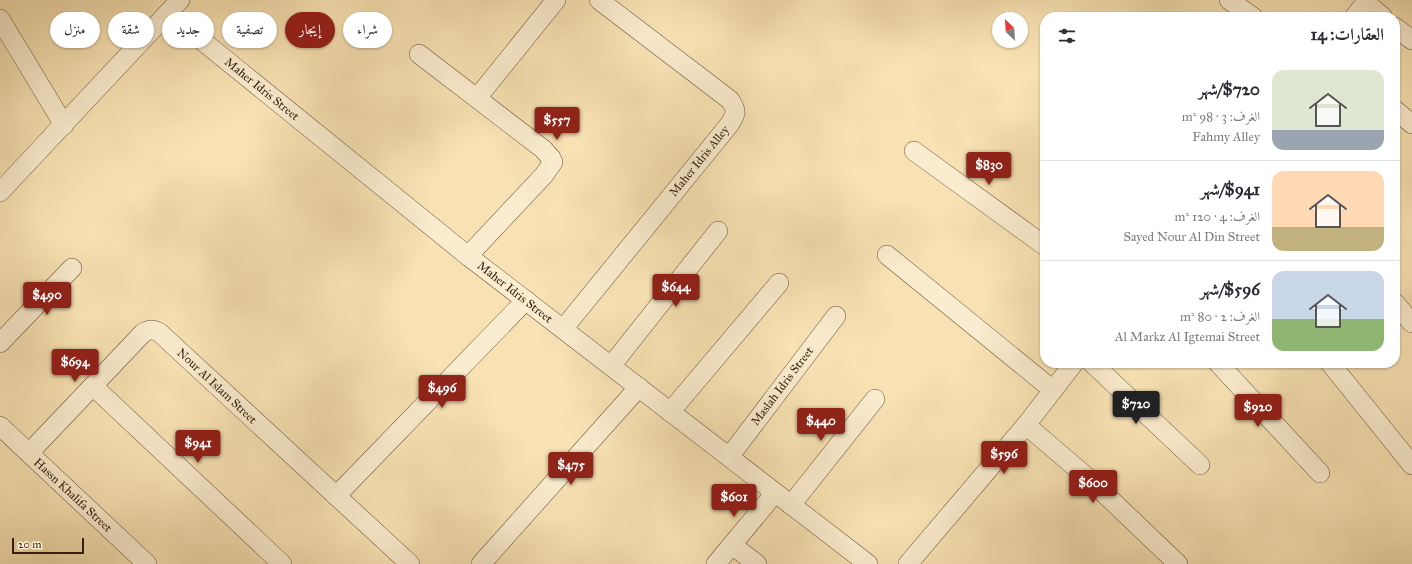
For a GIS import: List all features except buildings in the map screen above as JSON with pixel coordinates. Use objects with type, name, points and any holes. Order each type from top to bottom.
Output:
[{"type":"street","points":[[477,98],[556,0]]},
{"type":"street","name":"Maher Idris Alley","points":[[563,329],[729,125],[736,114],[735,107],[730,100],[599,0]]},
{"type":"street","points":[[1228,0],[1246,12]]},
{"type":"street","points":[[0,192],[174,6]]},
{"type":"street","name":"Maher Idris Street","points":[[174,6],[468,256],[868,564]]},
{"type":"street","points":[[1363,7],[1373,12]]},
{"type":"street","points":[[0,18],[64,125]]},
{"type":"street","points":[[1400,30],[1412,40]]},
{"type":"street","points":[[420,54],[544,149],[553,162],[544,175],[468,256]]},
{"type":"street","points":[[1400,114],[1412,124]]},
{"type":"street","points":[[914,151],[1040,242]]},
{"type":"street","points":[[611,366],[718,230]]},
{"type":"street","points":[[887,255],[1052,390]]},
{"type":"street","points":[[0,343],[72,268]]},
{"type":"street","points":[[670,412],[779,283]]},
{"type":"street","points":[[336,496],[526,300]]},
{"type":"street","points":[[1400,309],[1412,323]]},
{"type":"street","name":"Maslah Idris Street","points":[[729,457],[836,316]]},
{"type":"street","name":"Nour Al Islam Street","points":[[29,454],[143,333],[150,330],[157,331],[410,564]]},
{"type":"street","points":[[908,564],[1026,425],[1070,368]]},
{"type":"street","points":[[1097,368],[1200,465]]},
{"type":"street","points":[[1223,368],[1320,473]]},
{"type":"street","points":[[1334,368],[1412,465]]},
{"type":"street","points":[[93,386],[282,564]]},
{"type":"street","points":[[481,564],[639,387]]},
{"type":"street","points":[[791,505],[875,398]]},
{"type":"street","points":[[1026,425],[1089,479],[1178,564]]},
{"type":"street","name":"Hassn Khalifa Street","points":[[0,426],[147,564]]},
{"type":"street","points":[[716,564],[775,493]]},
{"type":"street","points":[[732,545],[756,564]]}]
